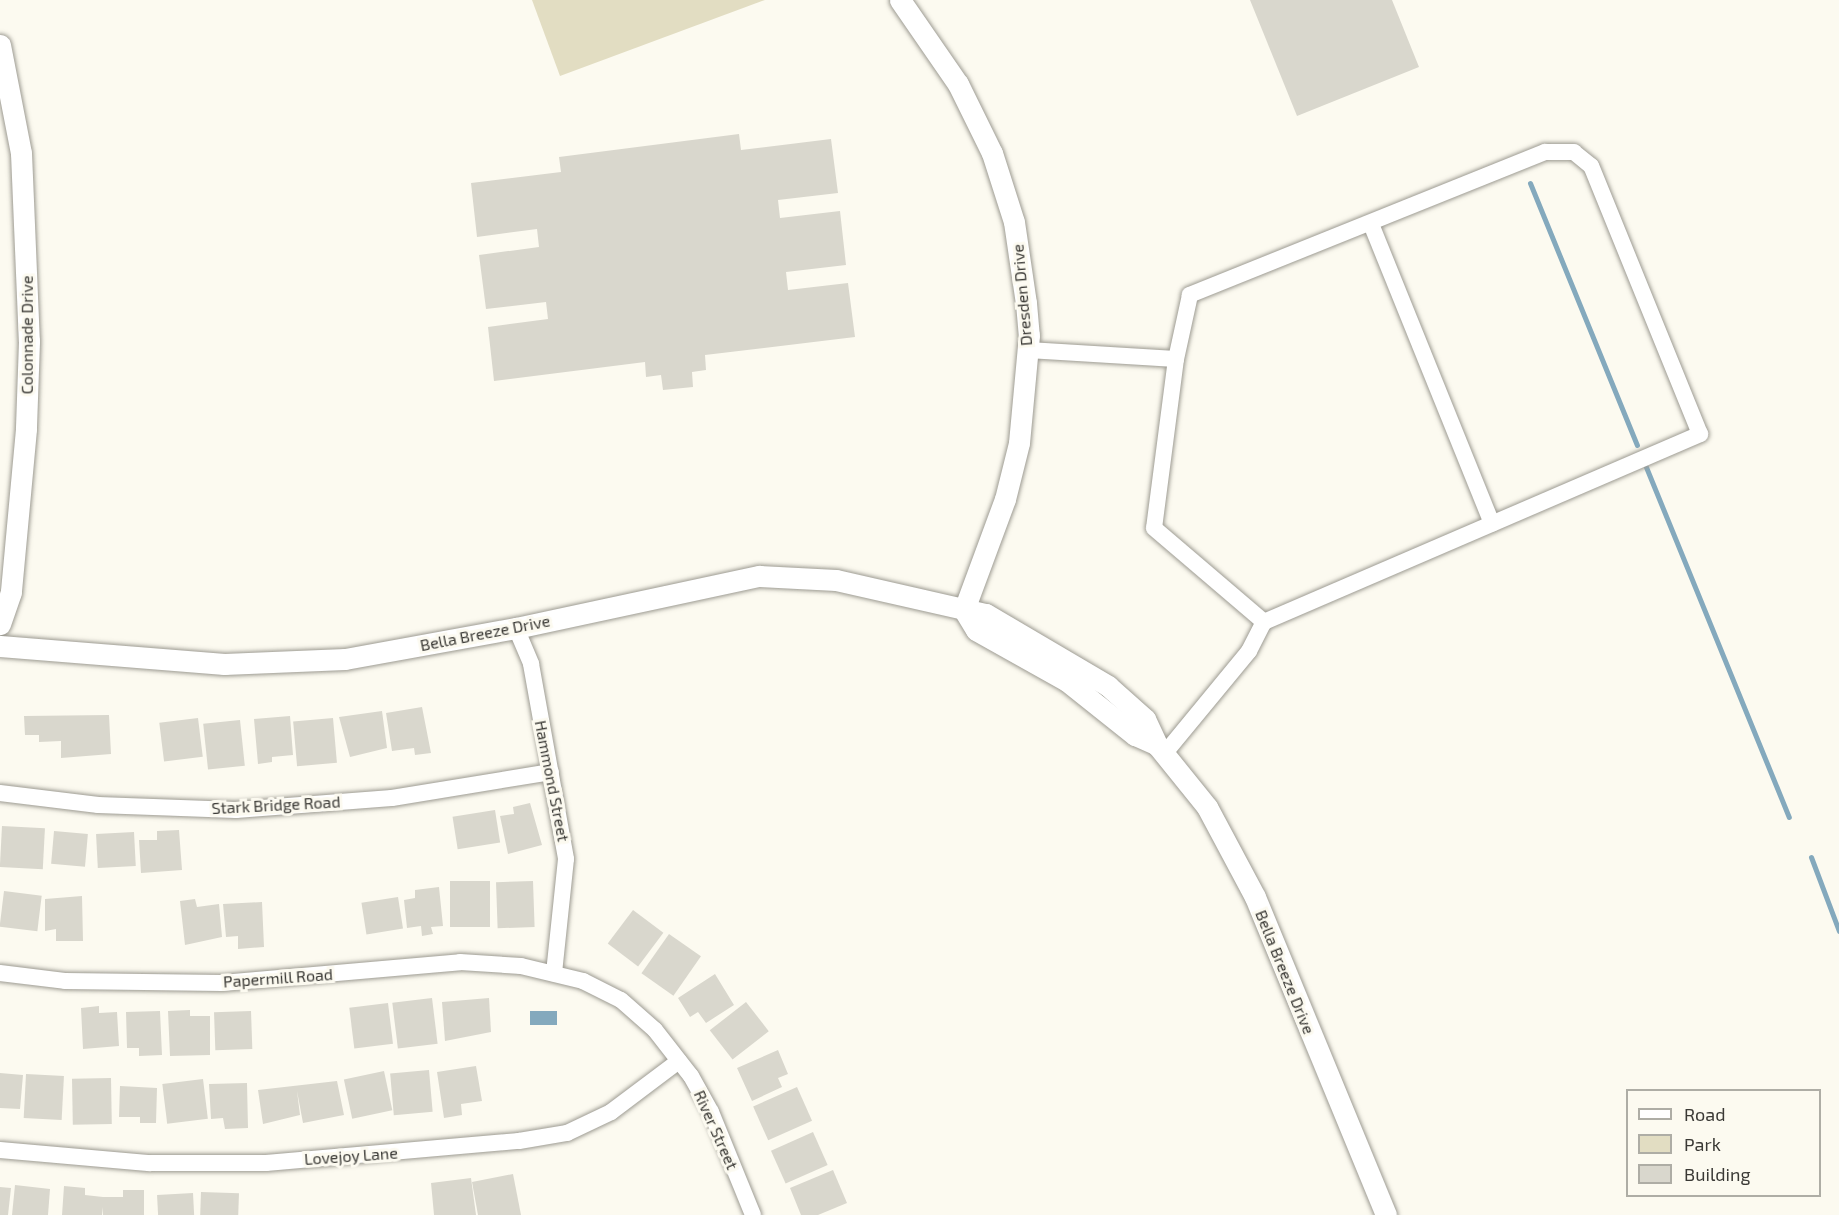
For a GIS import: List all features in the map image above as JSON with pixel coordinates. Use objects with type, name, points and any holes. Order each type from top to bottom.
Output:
[{"type":"street","name":"Dresden Drive","points":[[900,0],[958,84],[992,153],[1018,243],[1028,350],[1019,443],[1005,499],[964,610]]},
{"type":"street","name":"Colonnade Drive","points":[[0,45],[21,153],[29,341],[26,429],[11,592],[0,624]]},
{"type":"street","points":[[1161,749],[1249,651],[1263,622],[1700,434],[1591,166],[1574,152],[1545,153],[1190,295],[1176,359],[1154,528],[1263,622]]},
{"type":"street","points":[[1371,224],[1492,524]]},
{"type":"street","points":[[1028,350],[1176,359]]},
{"type":"street","name":"Bella Breeze Drive","points":[[0,646],[224,664],[345,659],[516,628],[759,576],[836,580],[964,610],[976,630],[1067,681],[1135,735],[1161,749],[1207,807],[1239,862],[1386,1215]]},
{"type":"street","name":"Hammond Street","points":[[516,628],[531,664],[566,859],[554,974]]},
{"type":"street","name":"Stark Bridge Road","points":[[0,793],[98,805],[236,810],[392,798],[551,772]]},
{"type":"street","name":"Papermill Road","points":[[0,973],[65,981],[222,982],[460,962],[521,966],[554,974]]},
{"type":"street","name":"River Street","points":[[554,974],[583,981],[621,1000],[655,1030],[679,1061],[711,1112],[753,1215]]},
{"type":"street","name":"Lovejoy Lane","points":[[0,1150],[150,1163],[267,1163],[519,1141],[567,1133],[611,1112],[679,1061]]},
{"type":"green space","points":[[532,0],[765,0],[560,76]]},
{"type":"water","points":[[530,1011],[557,1011],[557,1025],[530,1025]]},
{"type":"building","points":[[1250,0],[1392,0],[1419,67],[1297,116]]},
{"type":"building","points":[[739,134],[741,150],[831,139],[838,193],[778,200],[780,218],[840,211],[846,265],[786,272],[788,290],[848,283],[855,337],[705,355],[706,370],[692,372],[693,387],[663,390],[661,375],[646,377],[645,362],[494,381],[488,327],[548,319],[546,302],[486,309],[479,255],[539,247],[537,229],[477,237],[471,183],[561,172],[559,157]]},
{"type":"building","points":[[422,707],[431,753],[415,755],[414,748],[392,751],[386,713]]},
{"type":"building","points":[[382,711],[387,748],[350,757],[339,717]]},
{"type":"building","points":[[109,715],[111,754],[61,758],[61,741],[39,742],[39,735],[25,735],[24,716]]},
{"type":"building","points":[[290,716],[293,755],[272,757],[272,762],[258,764],[254,719]]},
{"type":"building","points":[[198,718],[203,757],[164,761],[159,723]]},
{"type":"building","points":[[333,718],[337,763],[297,766],[293,721]]},
{"type":"building","points":[[240,720],[245,766],[208,770],[203,724]]},
{"type":"building","points":[[530,803],[542,845],[508,854],[500,816],[514,814],[513,807]]},
{"type":"building","points":[[495,810],[500,843],[458,849],[453,817]]},
{"type":"building","points":[[2,826],[45,828],[43,869],[0,867]]},
{"type":"building","points":[[179,830],[182,870],[141,873],[139,840],[157,840],[157,831]]},
{"type":"building","points":[[54,831],[88,834],[85,867],[51,864]]},
{"type":"building","points":[[134,832],[136,866],[98,868],[96,834]]},
{"type":"building","points":[[450,881],[490,881],[490,927],[450,927]]},
{"type":"building","points":[[533,881],[535,927],[498,928],[496,882]]},
{"type":"building","points":[[439,887],[443,926],[431,927],[433,934],[422,936],[421,926],[407,928],[404,900],[415,898],[415,890]]},
{"type":"building","points":[[4,891],[42,896],[37,931],[0,927]]},
{"type":"building","points":[[82,896],[83,941],[56,941],[56,929],[45,931],[45,899]]},
{"type":"building","points":[[398,897],[403,929],[366,934],[361,903]]},
{"type":"building","points":[[195,899],[197,907],[219,904],[222,937],[185,945],[180,901]]},
{"type":"building","points":[[262,902],[264,947],[238,949],[238,936],[226,937],[223,904]]},
{"type":"building","points":[[633,910],[663,933],[638,966],[608,944]]},
{"type":"building","points":[[669,934],[701,956],[673,996],[641,973]]},
{"type":"building","points":[[715,974],[734,1005],[706,1023],[698,1012],[690,1017],[678,998]]},
{"type":"building","points":[[432,998],[438,1044],[398,1049],[392,1003]]},
{"type":"building","points":[[489,998],[491,1032],[445,1041],[442,1002]]},
{"type":"building","points":[[746,1002],[769,1031],[733,1059],[710,1030]]},
{"type":"building","points":[[388,1003],[393,1044],[354,1048],[349,1008]]},
{"type":"building","points":[[99,1006],[99,1013],[117,1012],[119,1046],[83,1049],[81,1008]]},
{"type":"building","points":[[190,1010],[190,1016],[210,1016],[210,1055],[170,1056],[168,1011]]},
{"type":"building","points":[[160,1011],[162,1055],[139,1056],[139,1048],[127,1048],[126,1012]]},
{"type":"building","points":[[251,1011],[252,1049],[215,1050],[214,1012]]},
{"type":"building","points":[[778,1050],[788,1074],[778,1078],[782,1087],[752,1101],[737,1068]]},
{"type":"building","points":[[476,1066],[482,1101],[461,1104],[462,1115],[444,1118],[437,1072]]},
{"type":"building","points":[[429,1070],[433,1112],[394,1115],[390,1073]]},
{"type":"building","points":[[384,1071],[392,1110],[352,1119],[344,1080]]},
{"type":"building","points":[[0,1073],[23,1075],[20,1109],[0,1108]]},
{"type":"building","points":[[26,1074],[64,1076],[62,1120],[24,1118]]},
{"type":"building","points":[[111,1078],[112,1124],[73,1125],[72,1079]]},
{"type":"building","points":[[203,1079],[208,1119],[167,1124],[162,1084]]},
{"type":"building","points":[[337,1081],[344,1115],[303,1123],[297,1091],[300,1115],[263,1124],[258,1090]]},
{"type":"building","points":[[247,1083],[248,1128],[225,1129],[223,1118],[211,1119],[209,1084]]},
{"type":"building","points":[[120,1086],[157,1088],[156,1123],[140,1123],[140,1117],[119,1117]]},
{"type":"building","points":[[797,1087],[812,1121],[768,1140],[753,1107]]},
{"type":"building","points":[[813,1132],[828,1165],[786,1184],[771,1151]]},
{"type":"building","points":[[833,1170],[847,1203],[818,1215],[801,1215],[790,1188]]},
{"type":"building","points":[[513,1174],[521,1215],[478,1215],[472,1182]]},
{"type":"building","points":[[471,1178],[476,1215],[434,1215],[431,1183]]},
{"type":"building","points":[[15,1185],[50,1189],[48,1215],[12,1215]]},
{"type":"building","points":[[64,1186],[85,1188],[85,1195],[103,1197],[123,1197],[123,1190],[144,1190],[144,1215],[103,1215],[103,1207],[102,1215],[62,1215]]},
{"type":"building","points":[[0,1187],[11,1188],[8,1215],[0,1215]]},
{"type":"building","points":[[201,1192],[239,1193],[238,1215],[200,1215]]},
{"type":"building","points":[[193,1193],[194,1215],[158,1215],[157,1195]]},
{"type":"waterway","points":[[1530,183],[1637,445]]},
{"type":"waterway","points":[[1646,467],[1789,817]]},
{"type":"waterway","points":[[1811,857],[1839,931]]}]
